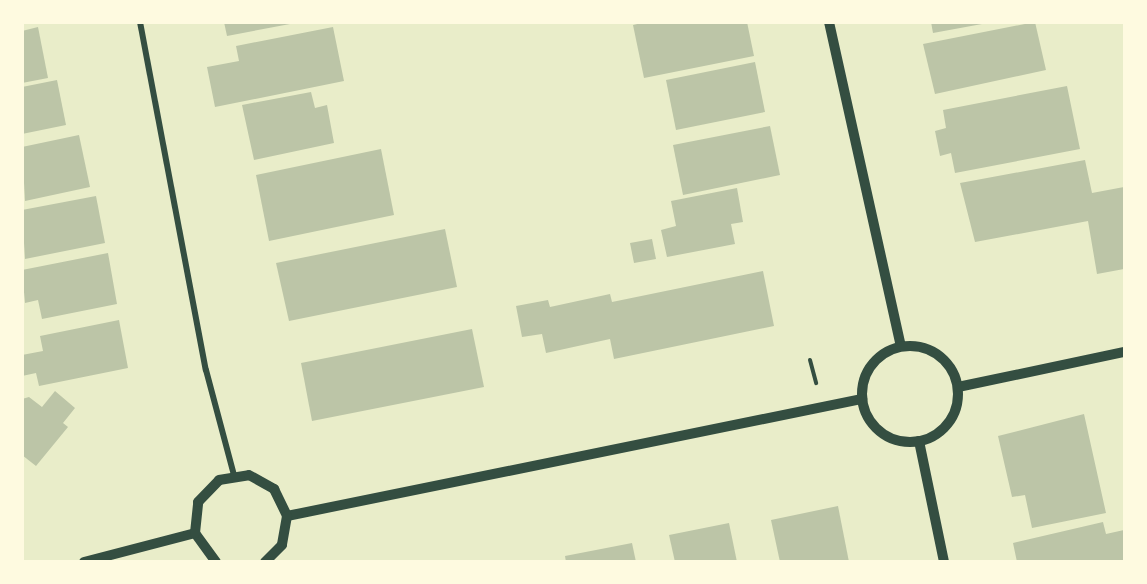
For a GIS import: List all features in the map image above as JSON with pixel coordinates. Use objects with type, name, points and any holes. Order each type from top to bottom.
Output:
[{"type":"street","points":[[140,22],[206,370],[234,475]]},
{"type":"street","points":[[829,22],[901,346]]},
{"type":"street","points":[[901,346],[924,348],[944,359],[958,387],[953,416],[933,436],[920,441],[889,436],[872,421],[862,399],[876,359],[901,346]]},
{"type":"street","points":[[958,387],[1125,352]]},
{"type":"street","points":[[287,516],[862,399]]},
{"type":"street","points":[[920,441],[944,561]]},
{"type":"street","points":[[216,561],[195,533],[194,517],[206,489],[234,475],[249,475],[274,489],[287,516],[282,545],[265,561]]},
{"type":"street","points":[[84,561],[195,533]]},
{"type":"path","points":[[810,360],[816,383]]},
{"type":"building","points":[[224,22],[290,22],[290,24],[227,36]]},
{"type":"building","points":[[646,22],[747,22],[754,56],[644,78],[633,25]]},
{"type":"building","points":[[931,22],[982,22],[982,24],[933,33]]},
{"type":"building","points":[[1035,22],[1046,70],[935,94],[923,44]]},
{"type":"building","points":[[38,27],[48,78],[22,83],[22,31]]},
{"type":"building","points":[[333,27],[344,81],[215,107],[207,67],[239,61],[236,46]]},
{"type":"building","points":[[755,62],[765,112],[676,130],[666,80]]},
{"type":"building","points":[[57,80],[66,125],[22,134],[22,87]]},
{"type":"building","points":[[1067,86],[1080,149],[955,173],[951,153],[940,156],[935,131],[946,128],[943,110]]},
{"type":"building","points":[[311,92],[315,108],[327,105],[334,143],[254,160],[242,105]]},
{"type":"building","points":[[770,126],[780,175],[683,195],[673,145]]},
{"type":"building","points":[[79,135],[90,187],[25,201],[22,147]]},
{"type":"building","points":[[381,149],[394,215],[269,241],[256,175]]},
{"type":"building","points":[[1085,160],[1092,193],[1124,187],[1124,269],[1097,274],[1088,221],[975,242],[960,183]]},
{"type":"building","points":[[737,188],[743,222],[731,224],[735,244],[667,257],[661,230],[676,226],[671,201]]},
{"type":"building","points":[[96,196],[105,243],[25,259],[22,210]]},
{"type":"building","points":[[445,229],[457,287],[289,321],[276,263]]},
{"type":"building","points":[[652,239],[656,259],[634,263],[630,243]]},
{"type":"building","points":[[108,253],[117,304],[42,319],[38,300],[25,303],[22,270]]},
{"type":"building","points":[[763,271],[774,326],[614,359],[610,339],[546,353],[542,334],[522,337],[516,306],[548,300],[550,307],[610,294],[612,302]]},
{"type":"building","points":[[119,320],[128,368],[39,386],[36,373],[22,376],[22,355],[43,351],[40,336]]},
{"type":"building","points":[[472,329],[484,387],[312,421],[301,363]]},
{"type":"building","points":[[55,391],[75,408],[63,423],[68,427],[36,466],[22,455],[22,399],[29,397],[42,407]]},
{"type":"building","points":[[1084,414],[1106,513],[1032,528],[1025,495],[1012,497],[998,436]]},
{"type":"building","points":[[838,506],[849,562],[780,562],[771,520]]},
{"type":"building","points":[[1103,522],[1106,534],[1124,530],[1124,562],[1017,562],[1013,543]]},
{"type":"building","points":[[729,523],[737,562],[675,562],[669,535]]},
{"type":"building","points":[[632,543],[636,562],[566,562],[565,556]]}]
